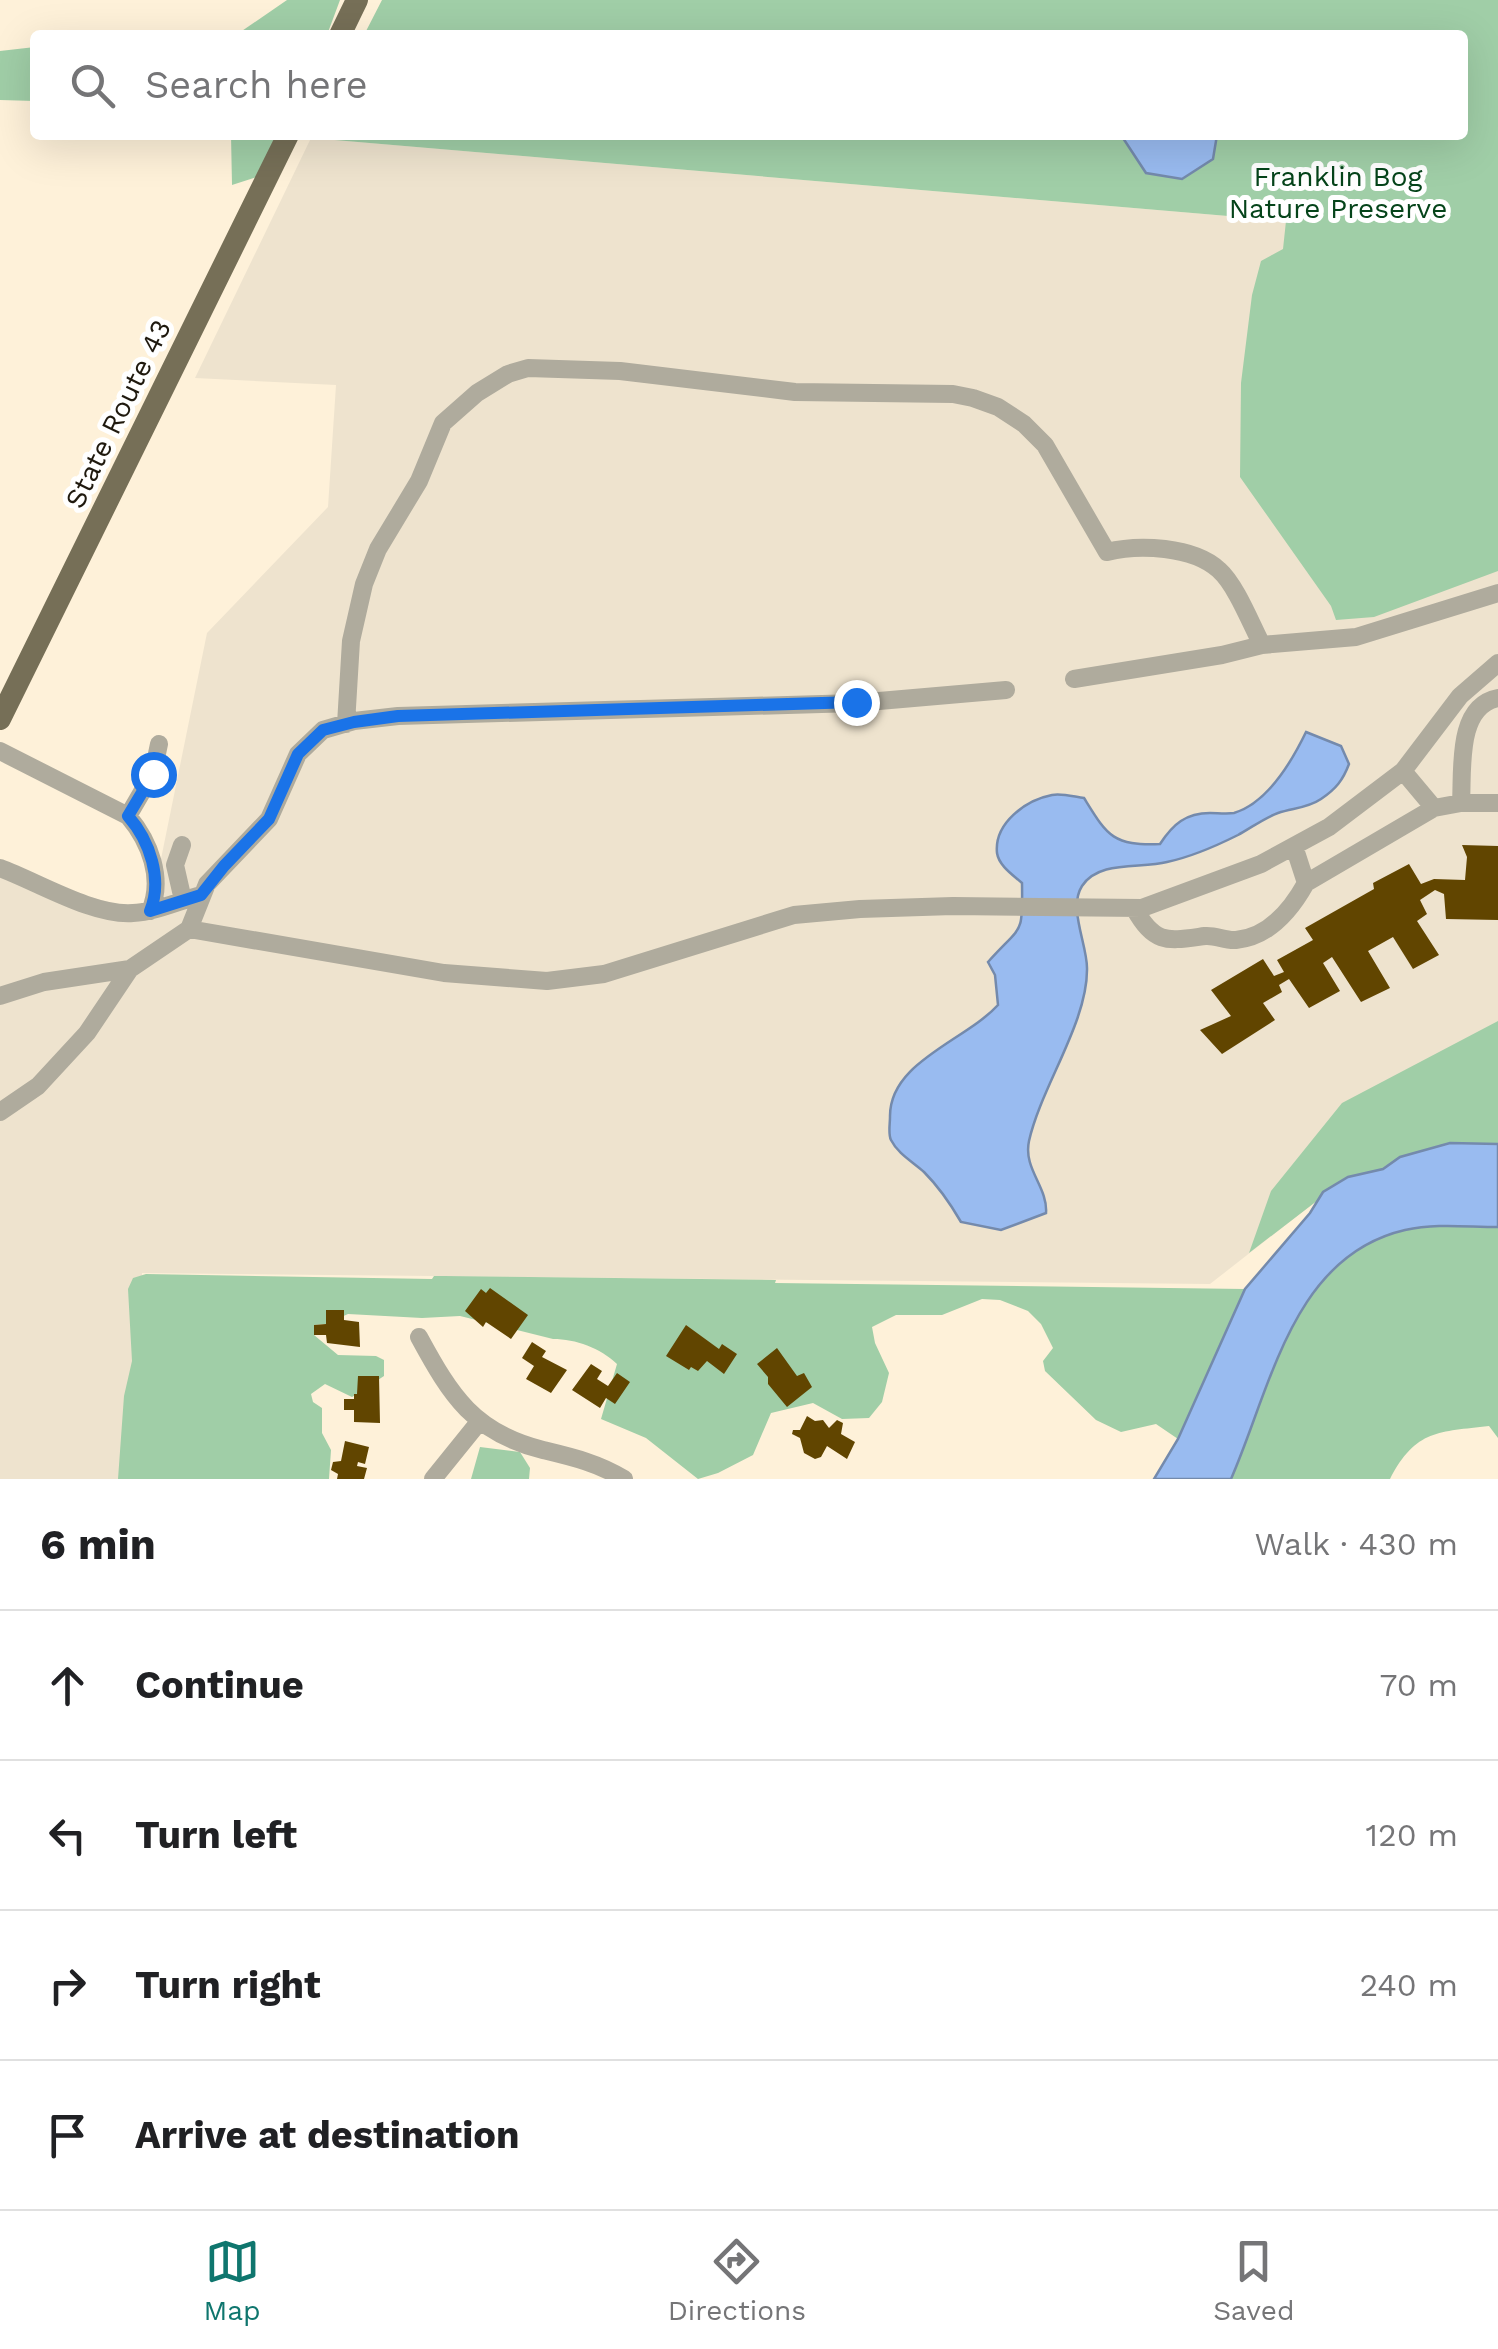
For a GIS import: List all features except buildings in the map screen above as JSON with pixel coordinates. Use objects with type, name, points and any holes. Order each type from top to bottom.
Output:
[{"type":"main road","points":[[342,30],[357,0]]},
{"type":"main road","name":"State Route 43","points":[[0,719],[286,140]]},
{"type":"street","points":[[346,724],[352,641],[364,584],[378,549],[419,482],[444,423],[477,393],[508,374],[528,368],[620,371],[795,392],[953,394],[998,407],[1024,424],[1045,445],[1106,552],[1146,546],[1201,559],[1219,570],[1262,645]]},
{"type":"street","points":[[1074,679],[1262,645],[1356,637],[1498,593]]},
{"type":"street","points":[[0,1112],[38,1086],[86,1033],[130,969],[189,929],[444,973],[547,981],[604,974],[794,915],[860,909],[1000,906],[1142,908],[1261,864],[1329,827],[1402,772],[1460,696],[1498,663]]},
{"type":"street","points":[[0,868],[98,908],[132,914],[192,898],[269,819],[298,754],[323,730],[346,724],[398,716],[856,702],[1006,690]]},
{"type":"street","points":[[1462,802],[1464,742],[1470,722],[1488,700],[1498,698]]},
{"type":"street","points":[[128,816],[153,774],[159,744]]},
{"type":"street","points":[[0,751],[128,816],[141,834],[158,881],[150,911]]},
{"type":"street","points":[[1402,772],[1434,808]]},
{"type":"street","points":[[1134,908],[1142,924],[1157,937],[1250,938],[1278,921],[1293,906],[1306,883],[1434,808],[1462,802],[1498,804]]},
{"type":"street","points":[[182,845],[175,865],[192,898],[189,929]]},
{"type":"street","points":[[1294,846],[1306,883]]},
{"type":"street","points":[[0,996],[44,982],[130,969]]},
{"type":"street","points":[[419,1337],[448,1388],[479,1422],[507,1438],[586,1460],[624,1479]]},
{"type":"street","points":[[433,1479],[479,1422]]},
{"type":"shaded area","points":[[310,140],[1286,221],[1498,545],[1498,1059],[1210,1284],[142,1273],[138,1479],[0,1479],[0,873],[150,913],[207,633],[328,507],[336,385],[195,378]]},
{"type":"green space","points":[[287,0],[340,0],[329,30],[243,30]]},
{"type":"green space","name":"Franklin Bog Nature Preserve","points":[[382,0],[1498,0],[1498,571],[1374,617],[1336,620],[1331,606],[1240,477],[1241,383],[1252,295],[1261,261],[1283,249],[1286,221],[334,140],[1468,140],[1468,30],[367,30]]},
{"type":"green space","points":[[30,48],[30,101],[0,100],[0,51]]},
{"type":"green space","points":[[231,140],[274,140],[257,177],[232,185]]},
{"type":"green space","points":[[1498,1021],[1498,1144],[1450,1143],[1400,1157],[1383,1169],[1348,1177],[1249,1253],[1271,1191],[1342,1103]]},
{"type":"green space","points":[[1447,1224],[1498,1227],[1498,1438],[1489,1426],[1430,1436],[1409,1450],[1390,1479],[1231,1479],[1295,1321],[1334,1267],[1379,1237]]},
{"type":"green space","points":[[146,1274],[1245,1289],[1178,1439],[1156,1424],[1121,1432],[1096,1420],[1045,1371],[1043,1361],[1053,1348],[1041,1324],[1028,1311],[1000,1300],[982,1299],[942,1315],[896,1315],[872,1327],[889,1373],[882,1402],[869,1418],[842,1419],[813,1403],[771,1413],[753,1455],[698,1479],[646,1438],[601,1419],[617,1364],[595,1349],[460,1316],[348,1314],[314,1325],[314,1335],[338,1355],[376,1356],[384,1360],[384,1376],[352,1397],[325,1384],[311,1394],[313,1402],[322,1408],[322,1433],[331,1450],[329,1479],[118,1479],[124,1396],[132,1361],[128,1289],[133,1278]]},
{"type":"green space","points":[[480,1447],[520,1452],[530,1468],[529,1479],[471,1479]]},
{"type":"water","points":[[1124,140],[1216,140],[1213,159],[1182,179],[1146,173]]},
{"type":"water","points":[[1306,732],[1341,746],[1349,764],[1338,784],[1321,799],[1273,815],[1194,854],[1156,864],[1109,869],[1089,878],[1082,886],[1077,905],[1087,968],[1085,989],[1029,1141],[1029,1160],[1046,1213],[1001,1230],[961,1222],[935,1183],[894,1145],[890,1117],[893,1098],[915,1067],[998,1005],[995,975],[988,962],[1014,935],[1022,913],[1022,883],[1003,866],[997,853],[997,842],[1006,823],[1032,802],[1052,795],[1068,795],[1084,798],[1113,836],[1131,843],[1160,844],[1175,825],[1187,818],[1234,813],[1257,800],[1286,768]]},
{"type":"water","points":[[1450,1143],[1498,1144],[1498,1227],[1417,1228],[1367,1244],[1336,1267],[1311,1296],[1291,1330],[1231,1479],[1154,1479],[1178,1439],[1245,1289],[1310,1213],[1323,1192],[1348,1177],[1383,1169],[1400,1157]]},
{"type":"route","points":[[153,774],[128,816],[141,834],[158,881],[150,911],[201,895],[269,819],[298,754],[323,730],[398,716],[856,702]]}]
